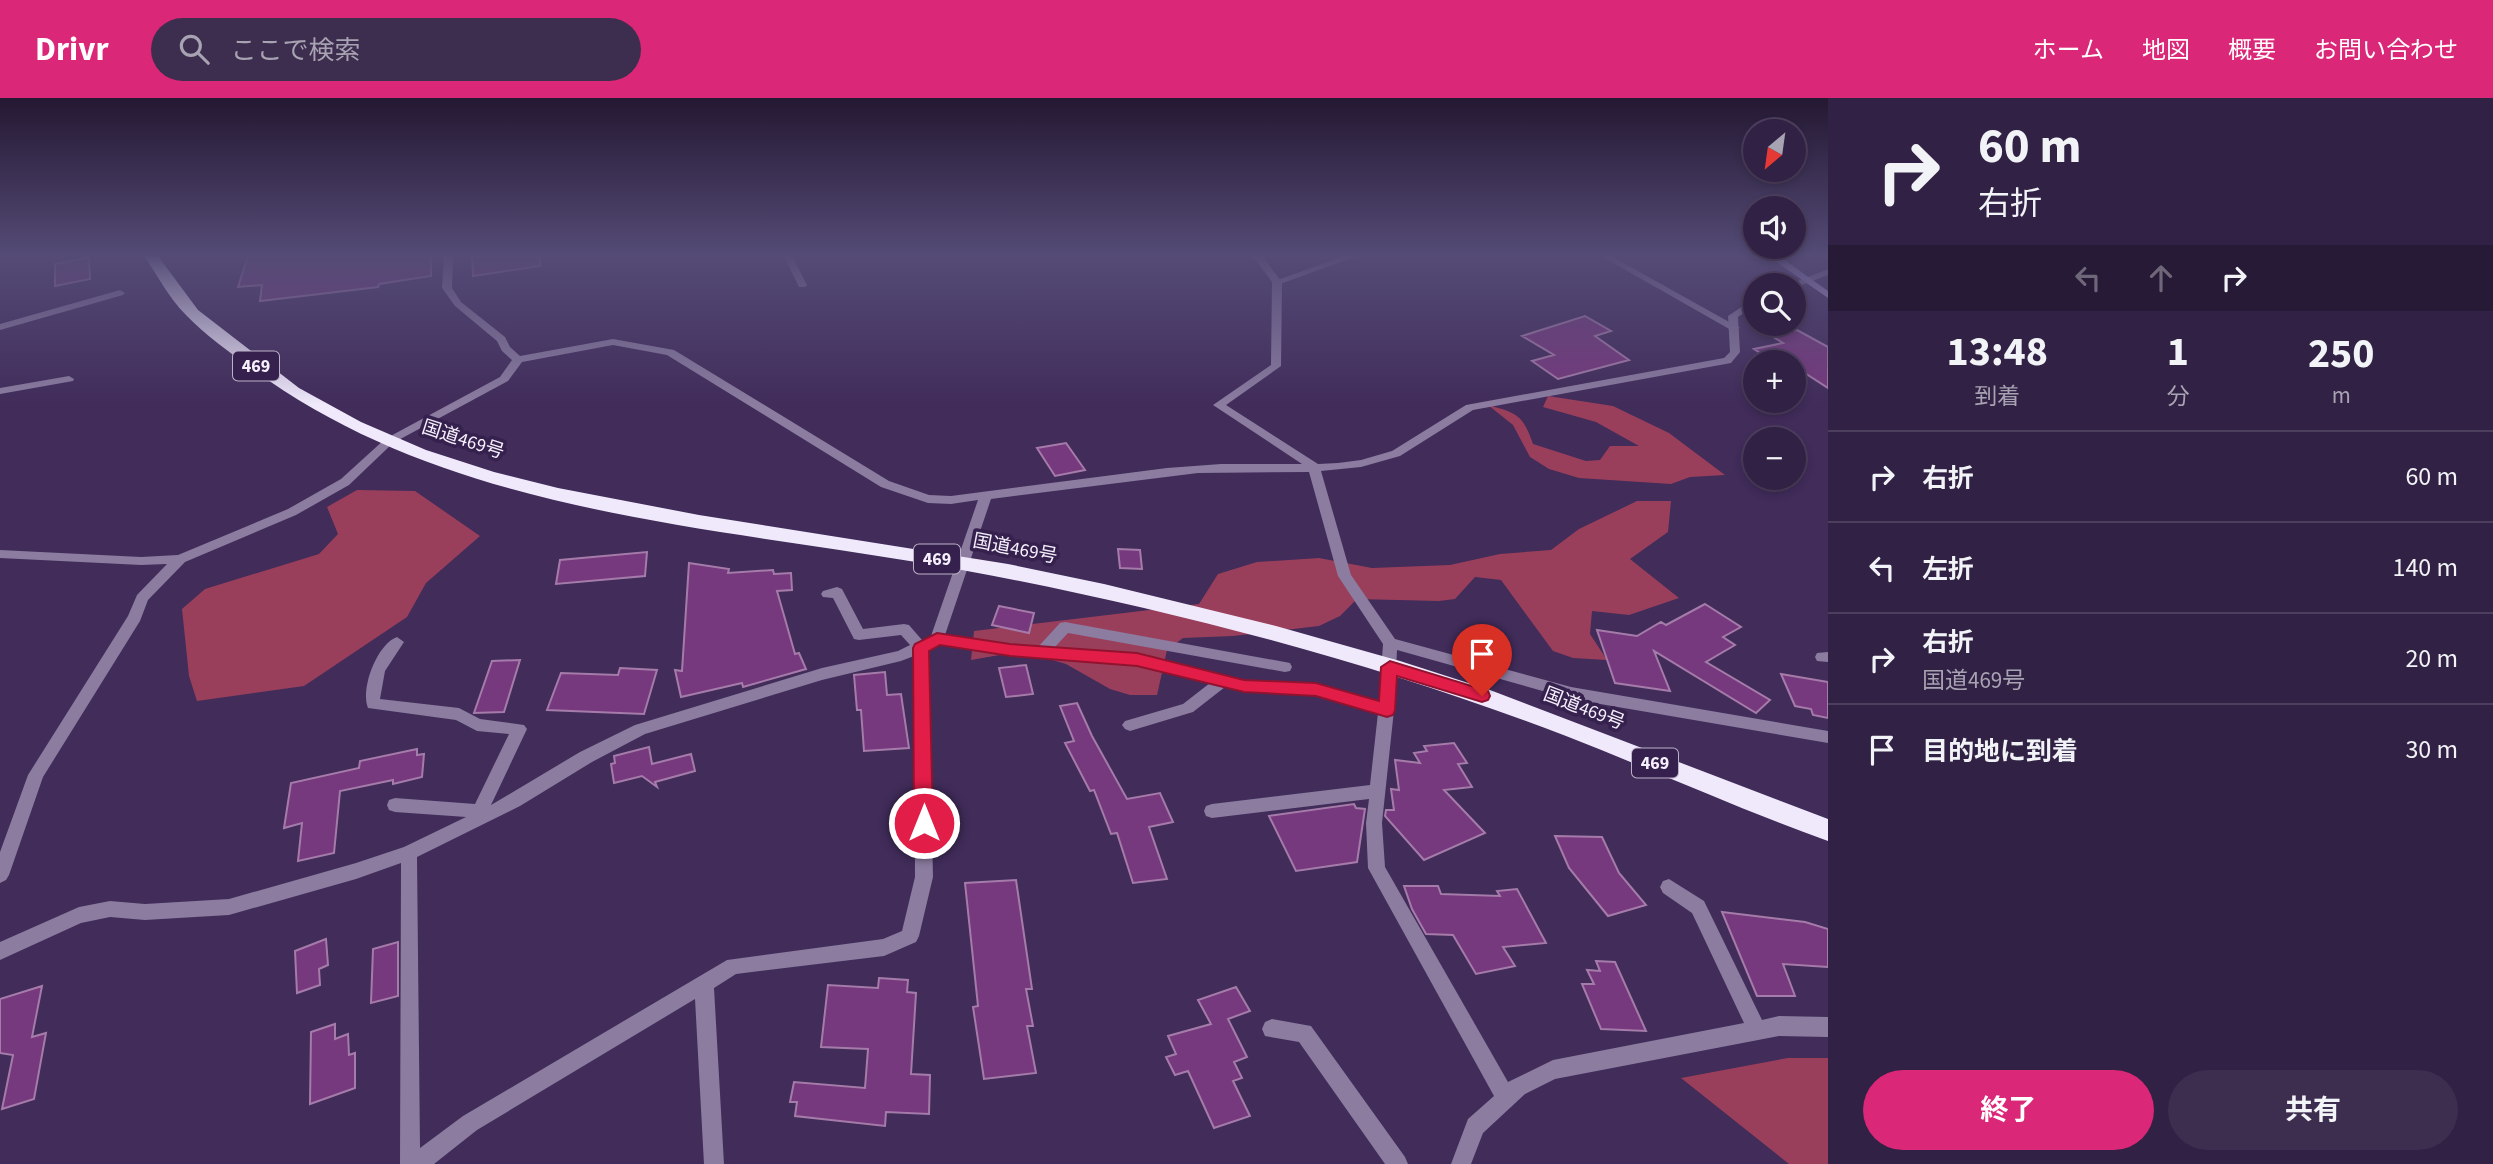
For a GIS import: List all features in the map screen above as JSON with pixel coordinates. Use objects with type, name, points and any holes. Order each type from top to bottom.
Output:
[{"type":"highway","name":"国道469号","points":[[186,306],[251,362],[306,400],[389,441],[461,467],[536,489],[642,512],[963,563],[1148,601],[1390,667],[1482,696],[1828,830]]},
{"type":"street","points":[[0,327],[75,306]]},
{"type":"street","points":[[460,306],[501,339],[506,349],[518,360]]},
{"type":"street","points":[[1277,306],[1276,366],[1219,405],[1314,467],[1345,576],[1390,643],[1387,710],[1374,823],[1377,868],[1506,1098]]},
{"type":"street","points":[[1695,306],[1735,328]]},
{"type":"street","points":[[0,554],[141,561],[180,559],[292,512],[345,482],[389,441],[504,379],[518,360],[613,342],[670,352],[885,484],[928,499],[951,500],[1198,469],[1314,467],[1383,458],[1409,447],[1450,417],[1470,407],[1727,361],[1735,352],[1733,316],[1743,309]]},
{"type":"street","points":[[0,391],[69,379]]},
{"type":"street","points":[[937,639],[986,496]]},
{"type":"street","points":[[0,875],[36,775],[135,617],[142,598],[180,559]]},
{"type":"street","points":[[417,1164],[470,1124],[733,966],[884,947],[910,936],[924,877],[921,648],[904,629],[859,635],[837,592],[828,594]]},
{"type":"street","points":[[1041,653],[1065,627],[1285,667]]},
{"type":"street","points":[[0,951],[79,915],[110,909],[145,912],[229,908],[356,871],[409,853],[640,729],[822,674],[901,656],[937,639],[1041,653],[1137,660],[1244,686],[1316,689],[1387,710]]},
{"type":"street","points":[[397,642],[379,663],[372,688],[373,704],[459,715],[477,725],[519,729],[477,816]]},
{"type":"street","points":[[1390,643],[1571,693],[1828,737]]},
{"type":"street","points":[[1130,725],[1188,708],[1223,681]]},
{"type":"street","points":[[1212,811],[1377,791]]},
{"type":"street","points":[[395,805],[477,816]]},
{"type":"street","points":[[409,853],[410,1164]]},
{"type":"street","points":[[1669,887],[1698,907],[1756,1030]]},
{"type":"street","points":[[704,984],[714,1164]]},
{"type":"street","points":[[1461,1164],[1475,1126],[1518,1087],[1553,1070],[1779,1026],[1828,1027]]},
{"type":"street","points":[[1272,1029],[1304,1033],[1398,1164]]},
{"type":"shaded area","points":[[1548,396],[1613,406],[1669,433],[1725,475],[1690,477],[1671,484],[1579,478],[1549,469],[1530,457],[1513,425],[1488,405],[1518,417],[1526,427],[1533,444],[1586,461],[1600,460],[1610,446],[1639,446],[1596,422],[1543,407]]},
{"type":"shaded area","points":[[357,490],[415,491],[480,536],[426,583],[407,617],[304,686],[197,701],[189,676],[182,609],[205,589],[319,554],[338,534],[327,507]]},
{"type":"shaded area","points":[[1637,501],[1671,501],[1668,532],[1630,559],[1679,598],[1629,615],[1592,611],[1590,634],[1607,660],[1573,658],[1553,651],[1501,580],[1475,577],[1455,599],[1357,599],[1340,616],[1319,626],[1233,636],[1183,638],[1167,650],[1157,695],[1130,695],[1110,689],[1066,664],[1022,651],[971,660],[974,631],[1199,604],[1218,574],[1257,562],[1319,558],[1372,568],[1450,565],[1500,554],[1551,550],[1579,529]]},
{"type":"shaded area","points":[[1788,1058],[1828,1058],[1828,1164],[1789,1164],[1681,1078]]},
{"type":"building","points":[[1585,316],[1611,331],[1595,336],[1629,360],[1558,379],[1532,361],[1554,355],[1522,336]]},
{"type":"building","points":[[1806,335],[1828,347],[1828,388],[1806,374],[1806,350],[1754,349],[1783,343],[1772,336]]},
{"type":"building","points":[[1066,443],[1085,470],[1055,476],[1037,448]]},
{"type":"building","points":[[1118,549],[1140,550],[1142,569],[1120,568]]},
{"type":"building","points":[[647,552],[645,576],[556,584],[560,560]]},
{"type":"building","points":[[689,563],[729,569],[728,573],[773,570],[774,574],[791,573],[792,590],[777,591],[795,654],[799,653],[806,669],[743,687],[742,683],[681,697],[675,670],[682,671]]},
{"type":"building","points":[[1705,604],[1741,627],[1723,637],[1735,645],[1706,662],[1770,700],[1756,713],[1654,651],[1670,691],[1615,683],[1597,630],[1637,636],[1661,622],[1666,625]]},
{"type":"building","points":[[999,606],[1034,613],[1029,633],[992,625]]},
{"type":"building","points":[[520,660],[504,712],[474,713],[492,661]]},
{"type":"building","points":[[1026,665],[1033,694],[1006,697],[999,668]]},
{"type":"building","points":[[620,668],[657,670],[644,714],[547,710],[561,673],[618,675]]},
{"type":"building","points":[[885,672],[887,695],[901,694],[909,748],[864,751],[861,710],[857,710],[854,675]]},
{"type":"building","points":[[1781,674],[1828,682],[1828,718],[1813,715],[1811,709],[1795,706]]},
{"type":"building","points":[[1077,703],[1127,799],[1160,793],[1173,822],[1149,827],[1167,879],[1133,883],[1117,833],[1111,834],[1094,790],[1090,791],[1065,743],[1074,741],[1060,706]]},
{"type":"building","points":[[1454,743],[1467,763],[1458,764],[1472,787],[1444,790],[1485,833],[1424,860],[1385,816],[1386,810],[1394,810],[1391,789],[1399,790],[1395,760],[1420,763],[1414,753],[1427,751],[1424,746]]},
{"type":"building","points":[[649,747],[652,764],[691,754],[695,771],[655,782],[657,787],[642,776],[614,783],[611,764],[615,763],[614,756]]},
{"type":"building","points":[[417,749],[417,755],[424,754],[422,777],[340,791],[334,853],[298,861],[302,823],[284,828],[291,783],[359,768],[360,761]]},
{"type":"building","points":[[1354,804],[1356,808],[1365,809],[1357,862],[1296,871],[1269,816]]},
{"type":"building","points":[[1555,836],[1602,837],[1619,873],[1646,905],[1608,916],[1569,868]]},
{"type":"building","points":[[1016,880],[1032,989],[1026,989],[1033,1026],[1027,1026],[1036,1073],[984,1079],[973,1007],[978,1006],[965,883]]},
{"type":"building","points":[[1404,886],[1438,886],[1441,894],[1500,896],[1497,891],[1517,889],[1546,943],[1503,947],[1515,966],[1476,974],[1453,935],[1426,934],[1412,909]]},
{"type":"building","points":[[1722,912],[1805,922],[1828,929],[1828,967],[1783,964],[1795,996],[1757,996]]},
{"type":"building","points":[[326,939],[328,965],[319,969],[320,985],[297,993],[295,951]]},
{"type":"building","points":[[398,942],[398,996],[371,1003],[373,949]]},
{"type":"building","points":[[1596,961],[1615,962],[1646,1031],[1601,1029],[1582,984],[1594,984],[1587,970],[1600,971]]},
{"type":"building","points":[[879,978],[908,980],[907,992],[916,993],[911,1074],[930,1075],[929,1114],[886,1112],[885,1126],[795,1116],[797,1102],[790,1102],[794,1082],[865,1088],[868,1049],[821,1047],[828,985],[878,988]]},
{"type":"building","points":[[42,986],[32,1037],[46,1033],[34,1099],[2,1109],[13,1055],[0,1053],[0,999]]},
{"type":"building","points":[[1236,987],[1250,1011],[1228,1019],[1247,1057],[1234,1062],[1242,1078],[1233,1081],[1250,1116],[1214,1128],[1188,1071],[1175,1075],[1166,1057],[1176,1054],[1168,1036],[1211,1024],[1198,1000]]},
{"type":"building","points":[[335,1024],[335,1039],[348,1034],[349,1055],[355,1053],[355,1088],[310,1104],[311,1032]]},
{"type":"route","points":[[924,823],[921,648],[937,639],[1010,650],[1137,660],[1244,686],[1316,689],[1387,710],[1390,667],[1482,696]]}]
